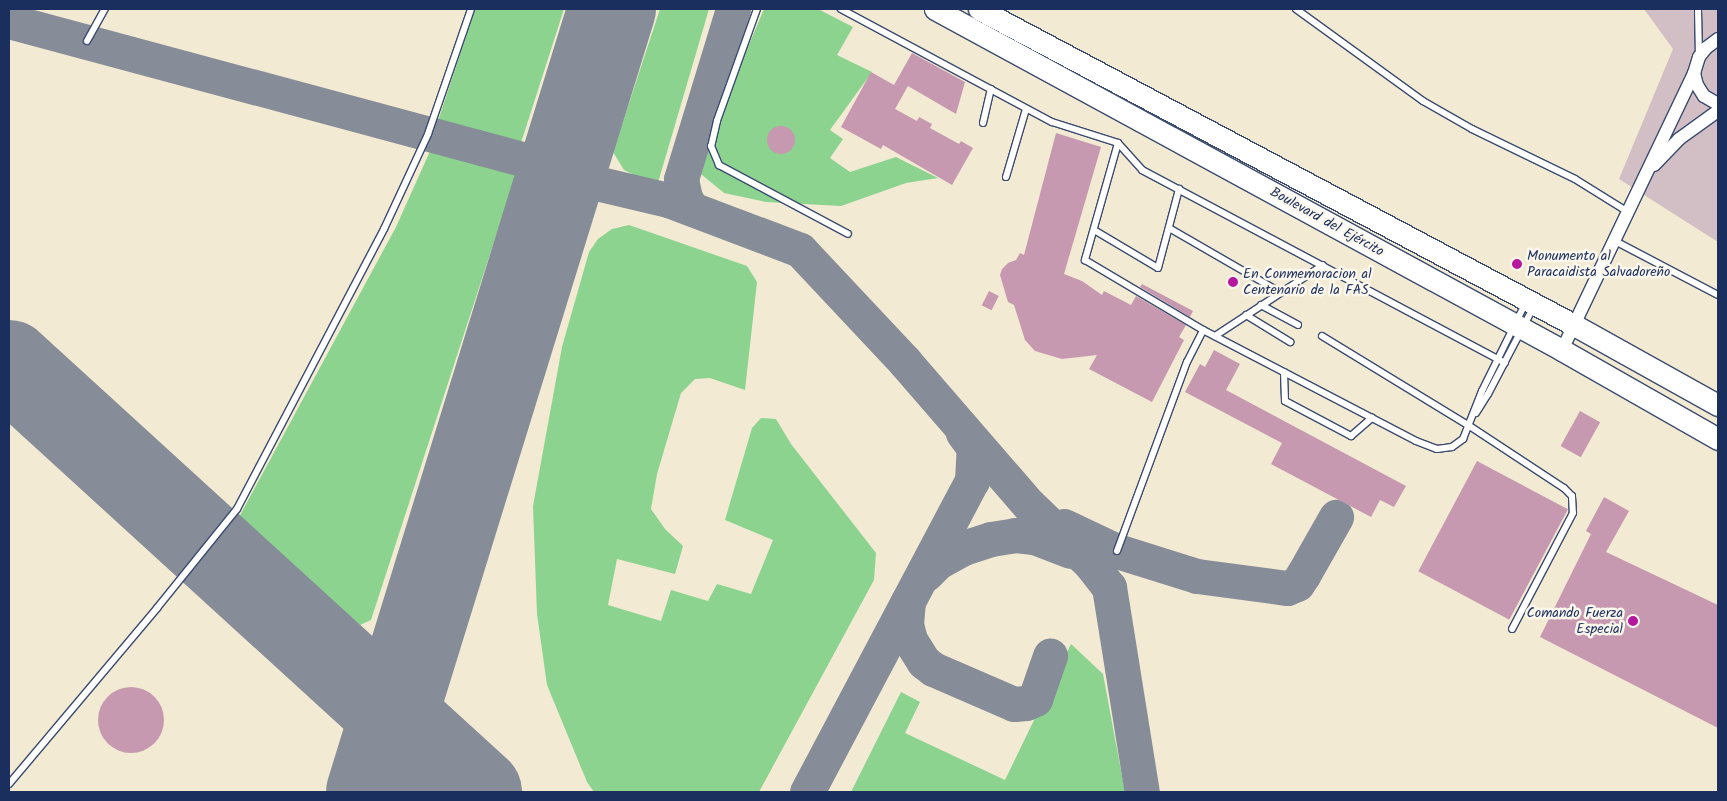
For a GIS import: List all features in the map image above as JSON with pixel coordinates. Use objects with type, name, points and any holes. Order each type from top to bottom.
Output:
[{"type":"highway","name":"Boulevard del Ejército","points":[[935,9],[1519,326],[1718,439]]},
{"type":"highway","name":"Boulevard del Ejército","points":[[979,9],[1574,325],[1718,405]]},
{"type":"street","points":[[1562,350],[1694,73],[1699,57],[1706,48],[1718,39]]},
{"type":"street","points":[[1694,73],[1697,85],[1704,96],[1718,104]]},
{"type":"street","points":[[1646,174],[1679,139],[1718,111]]},
{"type":"lane","points":[[87,41],[104,9]]},
{"type":"lane","points":[[9,784],[157,608],[236,509],[384,229],[428,134],[471,9]]},
{"type":"lane","points":[[757,9],[717,121],[711,146],[719,164],[848,234]]},
{"type":"lane","points":[[841,9],[1052,122],[1118,143],[1142,170],[1505,363]]},
{"type":"lane","points":[[1296,9],[1423,102],[1472,129],[1575,179],[1628,212]]},
{"type":"lane","points":[[1698,9],[1699,57]]},
{"type":"lane","points":[[983,123],[991,89]]},
{"type":"lane","points":[[1006,177],[1026,109]]},
{"type":"lane","points":[[1118,143],[1085,260],[1203,330],[1416,441],[1437,449],[1452,447],[1463,439],[1498,360],[1531,302]]},
{"type":"lane","points":[[1094,230],[1158,268],[1179,189]]},
{"type":"lane","points":[[1169,228],[1280,292]]},
{"type":"lane","points":[[1615,241],[1718,295]]},
{"type":"lane","points":[[1214,336],[1323,265]]},
{"type":"lane","points":[[1261,304],[1298,325]]},
{"type":"lane","points":[[1246,315],[1290,342]]},
{"type":"lane","points":[[1468,425],[1505,363],[1519,326]]},
{"type":"lane","points":[[1117,551],[1187,362],[1203,330]]},
{"type":"lane","points":[[1322,336],[1468,425],[1564,488],[1572,496],[1573,513],[1512,629]]},
{"type":"lane","points":[[1284,372],[1285,401],[1351,436],[1372,418]]},
{"type":"shaded area","points":[[1644,9],[1718,9],[1718,242],[1619,179],[1673,49]]},
{"type":"green space","points":[[475,9],[564,9],[520,146],[437,124]]},
{"type":"green space","points":[[660,9],[709,9],[657,186],[624,170],[613,152]]},
{"type":"green space","points":[[764,9],[818,9],[853,27],[837,55],[872,72],[830,130],[843,139],[830,158],[850,172],[896,157],[938,178],[906,183],[841,206],[766,202],[724,193],[696,170]]},
{"type":"green space","points":[[431,149],[516,174],[371,620],[360,625],[238,519],[396,227]]},
{"type":"green space","points":[[629,225],[747,266],[757,282],[745,390],[710,378],[695,379],[681,393],[657,474],[651,509],[665,529],[683,546],[675,574],[617,559],[608,605],[661,621],[671,590],[708,601],[717,584],[751,594],[773,540],[725,520],[752,428],[761,418],[776,419],[791,444],[876,553],[874,580],[759,792],[594,792],[587,782],[547,685],[537,614],[533,506],[562,347],[589,252],[598,239],[612,229]]},
{"type":"green space","points":[[1071,644],[1103,674],[1125,792],[851,792],[901,692],[920,702],[905,733],[1005,780]]},
{"type":"building","points":[[912,53],[965,82],[956,114],[908,86],[895,109],[917,121],[919,117],[932,124],[930,128],[959,144],[961,141],[973,148],[952,185],[883,145],[881,149],[841,127],[871,72],[894,85]]},
{"type":"building","points":[[781,126],[791,130],[795,140],[791,150],[781,154],[771,150],[767,140],[771,130]]},
{"type":"building","points":[[1056,133],[1101,147],[1064,274],[1082,281],[1102,295],[1104,291],[1131,305],[1136,296],[1186,325],[1179,337],[1184,340],[1152,402],[1089,369],[1097,355],[1062,359],[1035,351],[1025,340],[1014,305],[1008,302],[1000,275],[1002,269],[1008,263],[1016,260],[1020,253],[1024,255]]},
{"type":"building","points":[[1142,284],[1193,311],[1190,317],[1140,287]]},
{"type":"building","points":[[989,291],[999,296],[992,310],[982,305]]},
{"type":"building","points":[[1214,350],[1240,364],[1226,390],[1406,486],[1394,507],[1380,500],[1371,517],[1271,464],[1282,443],[1185,392],[1200,364],[1205,367]]},
{"type":"building","points":[[1580,411],[1600,422],[1581,457],[1561,446]]},
{"type":"building","points":[[1477,461],[1568,509],[1509,620],[1418,571]]},
{"type":"building","name":"Comando Fuerza Especial","points":[[1604,497],[1629,511],[1606,552],[1718,605],[1718,728],[1540,637],[1591,534],[1586,531]]},
{"type":"building","points":[[131,687],[143,690],[154,697],[161,708],[164,720],[161,732],[154,743],[143,750],[131,753],[119,750],[108,743],[101,732],[98,720],[101,708],[108,697],[119,690]]},
{"type":"taxiway","points":[[691,208],[685,198],[681,179],[733,9]]},
{"type":"taxiway","points":[[9,21],[563,170]]},
{"type":"taxiway","points":[[574,133],[572,154],[577,166],[585,176],[596,183]]},
{"type":"taxiway","points":[[549,215],[571,188],[583,184],[596,183],[668,200],[800,250],[905,362],[1029,505],[1090,563],[1109,587],[1142,792]]},
{"type":"taxiway","points":[[807,792],[972,481],[974,448],[963,433]]},
{"type":"taxiway","points":[[1064,526],[1117,551],[1197,576],[1287,588],[1297,584],[1336,517]]},
{"type":"taxiway","points":[[926,574],[938,562],[963,548],[991,539],[1015,535],[1034,537],[1070,551]]},
{"type":"taxiway","points":[[908,601],[906,624],[910,640],[924,662],[933,669],[1014,704],[1026,703],[1035,699],[1050,656]]},
{"type":"taxiway","points":[[402,691],[409,719],[427,746]]},
{"type":"taxiway","points":[[379,764],[389,752],[399,746],[412,743],[427,746]]},
{"type":"runway","points":[[370,792],[612,9]]},
{"type":"runway","points":[[9,364],[478,792]]},
{"type":"place","name":"Monumento al Paracaidista Salvadoreño","points":[[1517,264]]},
{"type":"place","name":"En Conmemoracion al Centenario de la FAS","points":[[1233,282]]},
{"type":"place","name":"Comando Fuerza Especial","points":[[1633,621]]}]
